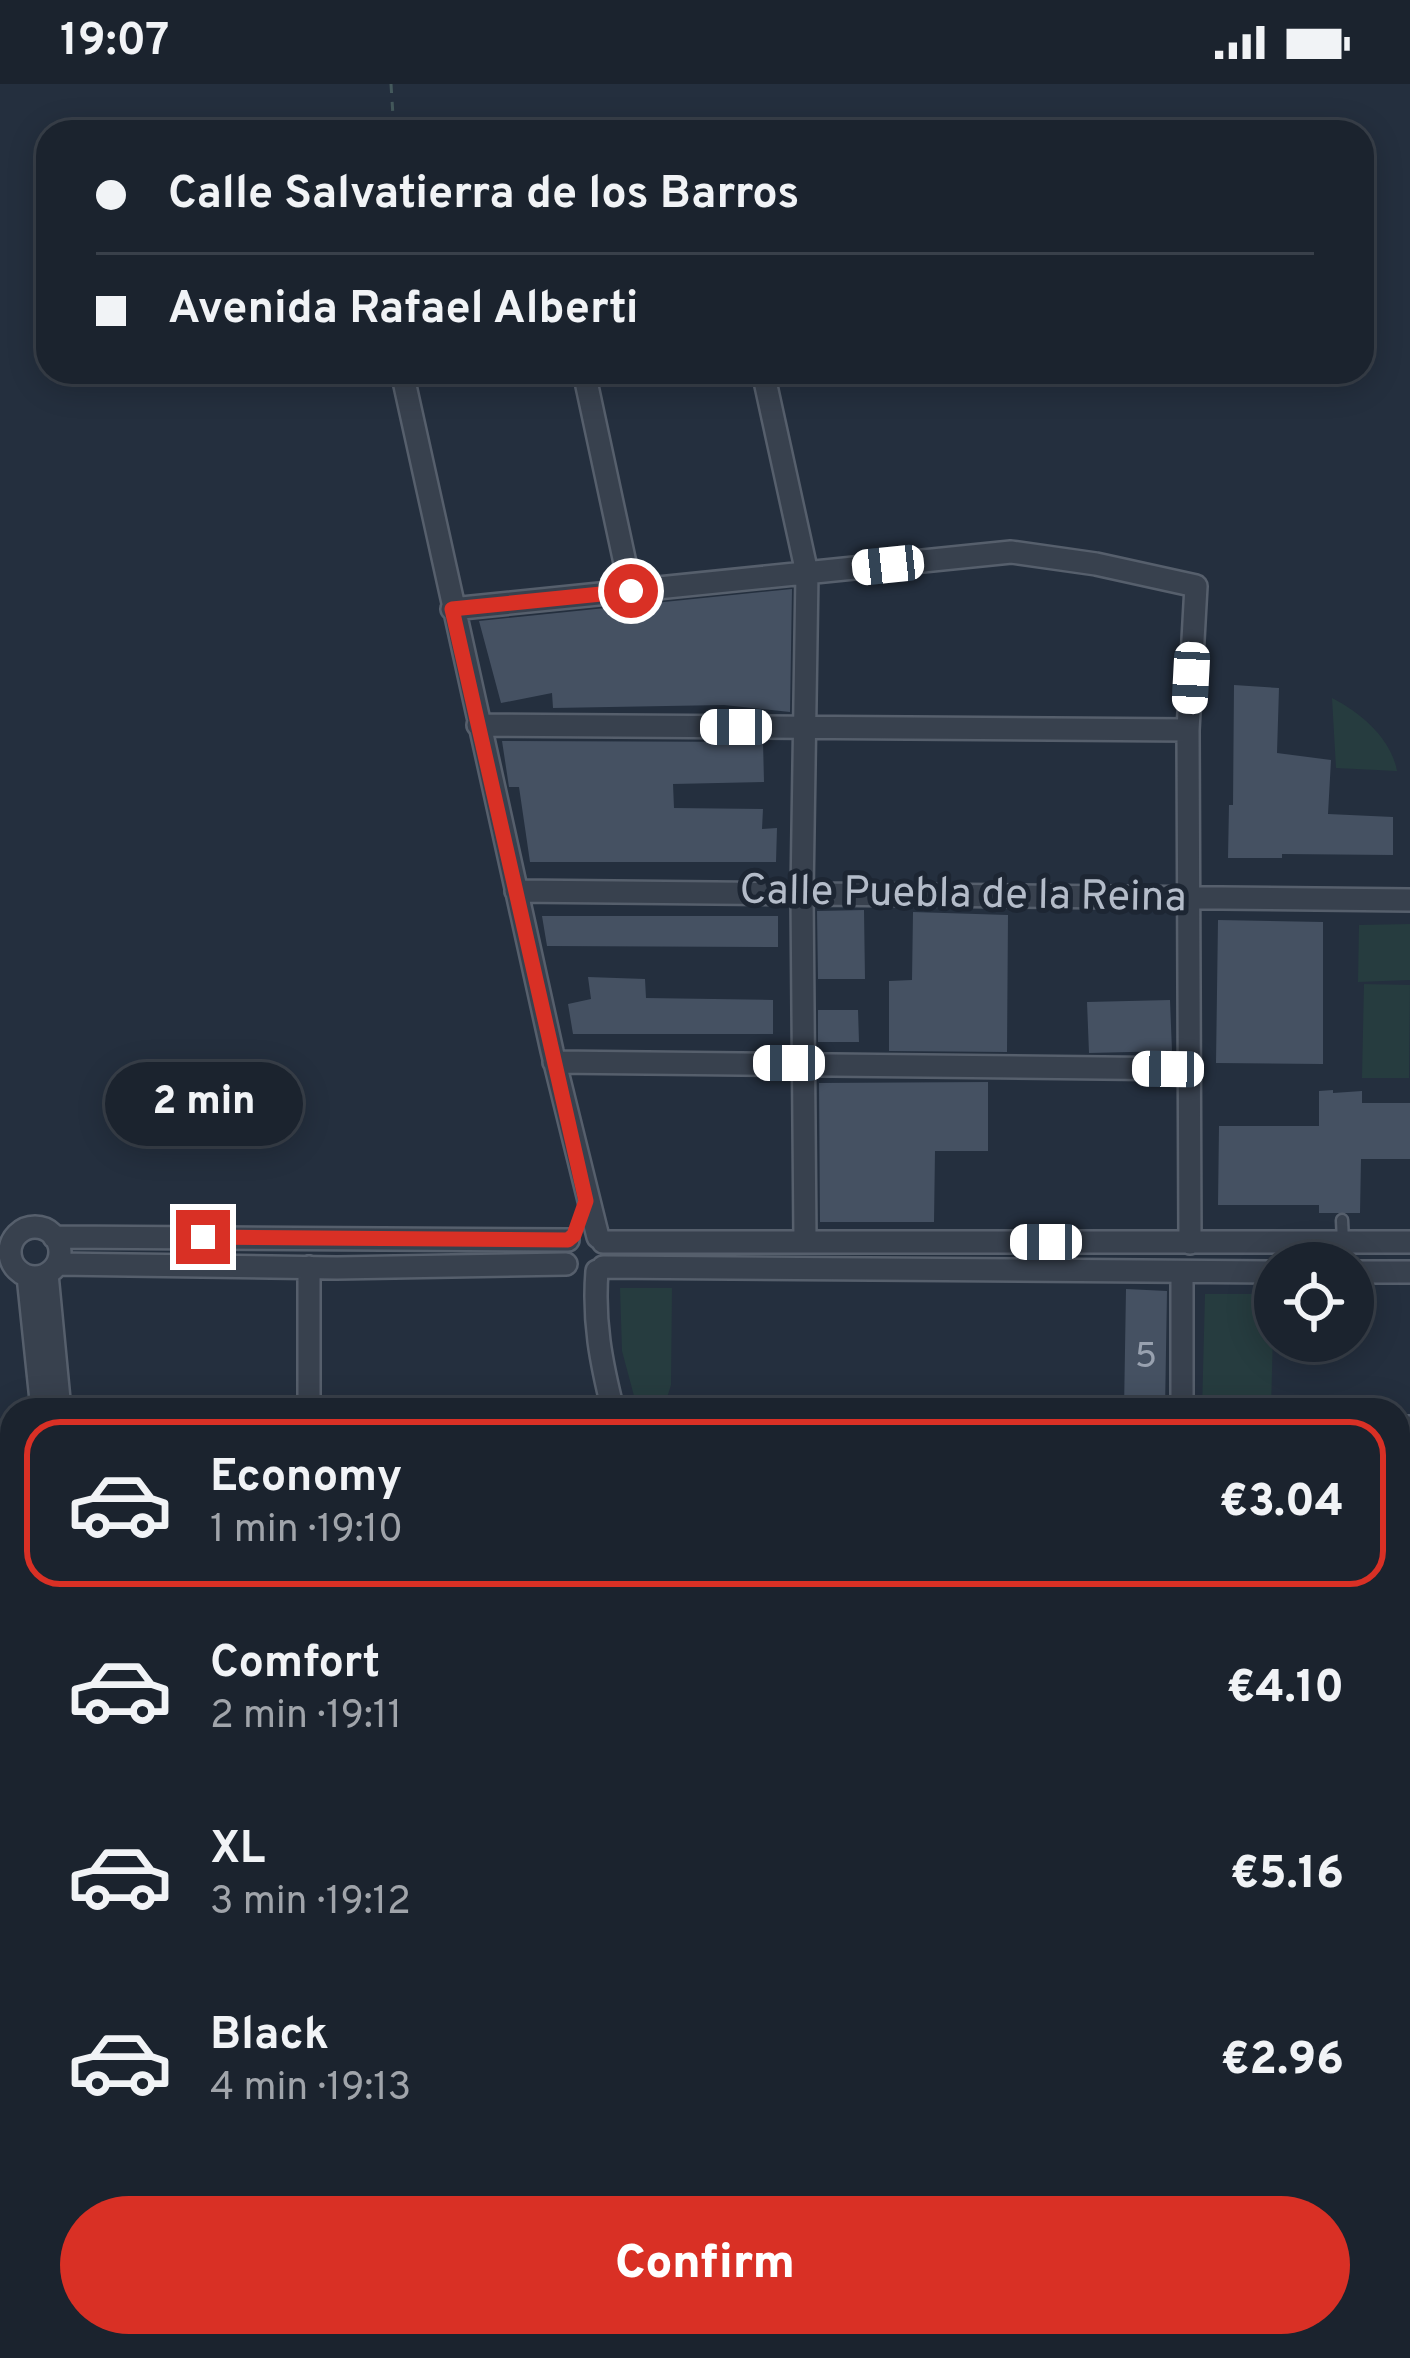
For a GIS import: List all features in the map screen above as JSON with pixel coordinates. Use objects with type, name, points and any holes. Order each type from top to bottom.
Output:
[{"type":"street","points":[[405,384],[586,1201],[586,1238],[600,1269],[593,1303],[611,1398]]},
{"type":"street","points":[[587,384],[631,591]]},
{"type":"street","points":[[766,384],[807,573],[802,894],[805,1240]]},
{"type":"street","points":[[452,609],[1011,552],[1196,586],[1188,730],[1190,1243]]},
{"type":"street","points":[[478,725],[1188,730]]},
{"type":"street","name":"Calle Puebla de la Reina","points":[[515,891],[1410,900]]},
{"type":"street","points":[[554,1062],[1189,1070]]},
{"type":"street","points":[[57,1398],[29,1268],[10,1250],[8,1236],[35,1227],[55,1237],[1190,1243],[1343,1231],[1410,1242]]},
{"type":"street","points":[[29,1268],[60,1250],[55,1237]]},
{"type":"street","points":[[586,1238],[564,1247],[569,1267],[593,1303]]},
{"type":"street","points":[[309,1267],[309,1398]]},
{"type":"street","points":[[29,1268],[569,1267],[580,1274],[600,1269],[1254,1272]]},
{"type":"street","points":[[29,1268],[41,1398]]},
{"type":"street","points":[[1374,1272],[1410,1272]]},
{"type":"street","points":[[1182,1273],[1182,1398]]},
{"type":"path","points":[[391,84],[393,120]]},
{"type":"green space","points":[[1332,698],[1373,728],[1397,771],[1336,768]]},
{"type":"green space","points":[[1410,924],[1410,980],[1358,982],[1359,925]]},
{"type":"green space","points":[[1364,984],[1410,985],[1409,1078],[1362,1078]]},
{"type":"green space","points":[[620,1288],[672,1288],[667,1398],[635,1398],[622,1351]]},
{"type":"green space","points":[[1205,1294],[1254,1294],[1254,1362],[1272,1362],[1271,1398],[1202,1398]]},
{"type":"building","points":[[792,589],[790,712],[724,705],[553,708],[552,693],[501,703],[479,621]]},
{"type":"building","points":[[1234,685],[1279,688],[1277,753],[1331,760],[1328,814],[1393,817],[1393,855],[1228,858]]},
{"type":"building","points":[[502,741],[763,742],[764,782],[673,784],[674,808],[763,809],[762,829],[777,828],[776,862],[530,862],[519,787],[509,787]]},
{"type":"building","points":[[864,910],[865,979],[818,979],[817,911]]},
{"type":"building","points":[[913,912],[1008,915],[1007,1052],[889,1051],[889,981],[912,980]]},
{"type":"building","points":[[542,916],[778,916],[778,947],[547,946]]},
{"type":"building","points":[[1218,920],[1323,922],[1323,1064],[1216,1063]]},
{"type":"building","points":[[588,977],[645,979],[646,998],[773,1000],[773,1034],[573,1034],[568,1004],[591,999]]},
{"type":"building","points":[[1170,1000],[1172,1051],[1089,1053],[1087,1002]]},
{"type":"building","points":[[818,1010],[858,1010],[859,1042],[818,1042]]},
{"type":"building","points":[[988,1082],[988,1151],[935,1151],[934,1222],[820,1222],[819,1083]]},
{"type":"building","points":[[1319,1091],[1362,1091],[1362,1103],[1410,1103],[1410,1159],[1361,1159],[1360,1213],[1319,1213],[1319,1205],[1218,1205],[1219,1126],[1319,1126]]},
{"type":"building","points":[[1126,1289],[1167,1291],[1165,1398],[1124,1398]]},
{"type":"route","points":[[203,1237],[568,1240],[574,1235],[586,1201],[452,609],[631,591]]}]
